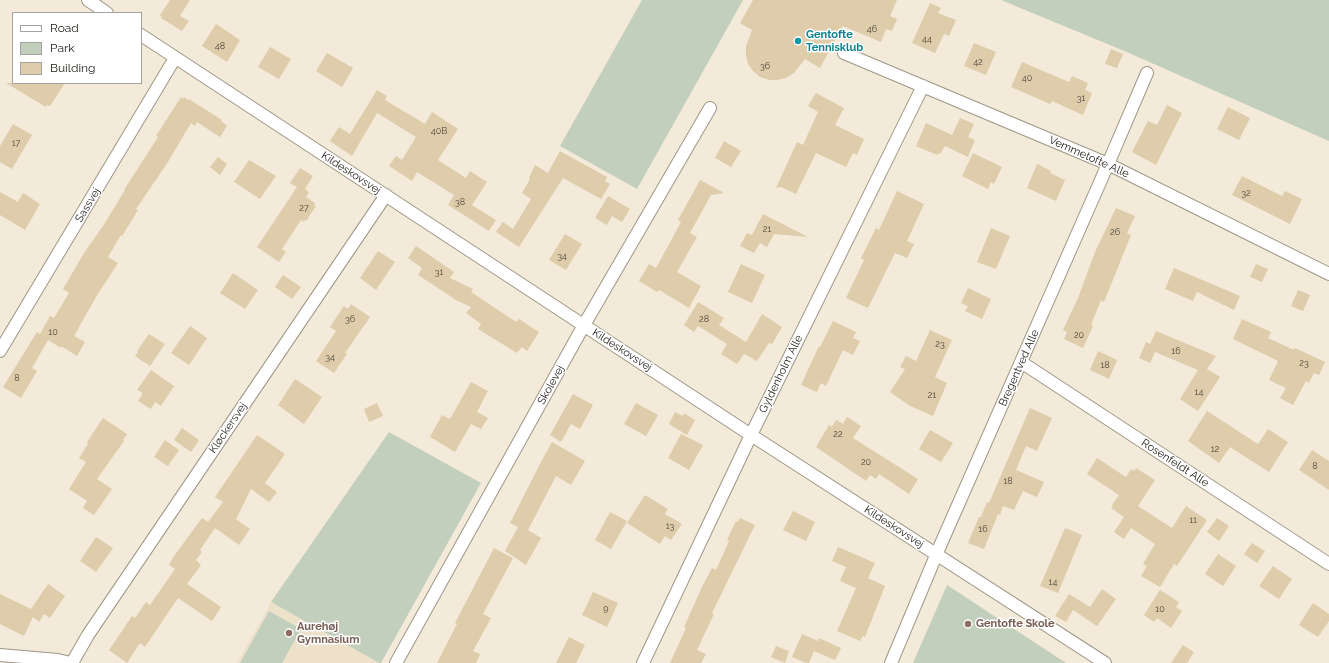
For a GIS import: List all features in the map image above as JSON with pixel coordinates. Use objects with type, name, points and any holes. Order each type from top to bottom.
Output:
[{"type":"street","points":[[88,0],[106,12]]},
{"type":"street","name":"Kildeskovsvej","points":[[142,36],[386,195],[479,258],[1105,663]]},
{"type":"street","name":"Vemmetofte Alle","points":[[844,53],[1108,164],[1329,274]]},
{"type":"street","name":"Sassvej","points":[[0,352],[175,58]]},
{"type":"street","name":"Bregentved Alle","points":[[891,663],[936,555],[1022,362],[1147,73]]},
{"type":"street","name":"Gyldenholm Alle","points":[[643,663],[751,435],[923,86]]},
{"type":"street","name":"Skolevej","points":[[396,663],[584,325],[710,108]]},
{"type":"street","name":"Kløckersvej","points":[[71,663],[93,628],[386,195]]},
{"type":"street","name":"Rosenfeldt Alle","points":[[1022,362],[1329,564]]},
{"type":"street","points":[[0,655],[58,660],[71,663]]},
{"type":"shaded area","name":"Aurehøj Gymnasium","points":[[271,602],[379,663],[237,663]]},
{"type":"green space","points":[[642,0],[743,0],[637,189],[560,146]]},
{"type":"green space","points":[[1001,0],[1329,0],[1329,141],[1122,50]]},
{"type":"green space","points":[[389,432],[481,483],[381,663],[379,663],[271,602]]},
{"type":"green space","name":"Gentofte Skole","points":[[947,585],[1066,663],[913,663]]},
{"type":"green space","points":[[269,611],[301,629],[282,663],[240,663]]},
{"type":"building","points":[[170,0],[190,0],[180,16],[189,21],[182,31],[161,18],[162,17],[160,15]]},
{"type":"building","name":"Gentofte Tennisklub","points":[[753,0],[897,0],[890,16],[897,19],[892,31],[886,29],[881,42],[843,26],[820,68],[805,59],[794,73],[786,78],[769,80],[760,77],[753,71],[748,64],[746,55],[746,46],[752,30],[740,23]]},
{"type":"building","points":[[930,3],[941,8],[938,13],[956,20],[949,36],[944,34],[935,53],[912,43]]},
{"type":"building","points":[[216,24],[240,40],[227,62],[202,46]]},
{"type":"building","points":[[974,43],[996,52],[986,75],[964,66]]},
{"type":"building","points":[[270,47],[291,59],[279,79],[258,67]]},
{"type":"building","points":[[1111,49],[1123,54],[1117,68],[1105,64]]},
{"type":"building","points":[[327,53],[353,68],[342,87],[316,71]]},
{"type":"building","points":[[1022,62],[1069,82],[1072,76],[1088,83],[1085,90],[1092,93],[1083,115],[1052,101],[1050,104],[1011,87]]},
{"type":"building","points":[[6,83],[64,84],[50,106],[47,105],[46,107]]},
{"type":"building","points":[[377,90],[387,96],[385,100],[425,124],[432,112],[458,129],[438,160],[466,178],[470,171],[487,182],[472,205],[496,220],[489,231],[448,205],[454,195],[417,172],[412,181],[389,166],[396,156],[402,160],[416,137],[377,113],[352,156],[330,141],[339,127],[350,134]]},
{"type":"building","points":[[816,93],[844,108],[835,125],[864,139],[857,155],[853,153],[846,167],[816,153],[796,194],[781,187],[776,188],[797,142],[803,145],[818,112],[808,106]]},
{"type":"building","points":[[181,97],[183,99],[184,97],[188,100],[189,99],[222,120],[221,121],[227,126],[220,137],[197,122],[195,126],[191,123],[168,162],[136,209],[138,210],[108,257],[118,263],[96,297],[74,336],[85,342],[77,356],[48,340],[32,368],[37,371],[21,398],[3,387],[37,332],[40,334],[50,316],[54,318],[69,293],[63,289],[84,253],[103,226],[158,137],[156,136]]},
{"type":"building","points":[[1167,105],[1182,113],[1156,165],[1132,152],[1148,121],[1157,125]]},
{"type":"building","points":[[1228,107],[1250,118],[1239,140],[1217,129]]},
{"type":"building","points":[[960,118],[974,124],[968,137],[975,140],[968,157],[945,146],[940,154],[938,153],[937,155],[916,146],[926,123],[952,135]]},
{"type":"building","points":[[13,124],[32,135],[12,169],[0,162],[0,146]]},
{"type":"building","points":[[724,141],[741,151],[731,167],[715,158]]},
{"type":"building","points":[[560,151],[607,177],[605,181],[610,184],[601,199],[563,178],[519,247],[496,232],[503,222],[513,229],[531,199],[522,193],[530,179],[529,178],[535,165],[548,173]]},
{"type":"building","points":[[973,153],[1002,167],[994,184],[991,182],[988,189],[962,176]]},
{"type":"building","points":[[218,157],[227,164],[220,175],[210,167]]},
{"type":"building","points":[[249,160],[276,176],[260,199],[234,182]]},
{"type":"building","points":[[1037,164],[1051,171],[1050,173],[1065,180],[1056,201],[1027,188]]},
{"type":"building","points":[[300,168],[313,176],[305,189],[309,192],[306,197],[315,203],[314,205],[316,206],[306,221],[304,220],[303,222],[301,220],[282,249],[286,252],[279,262],[257,247],[297,187],[290,183]]},
{"type":"building","points":[[1242,176],[1282,196],[1285,191],[1302,199],[1290,224],[1232,195]]},
{"type":"building","points":[[700,180],[724,193],[711,195],[690,233],[697,237],[677,272],[701,286],[689,308],[659,290],[657,292],[639,281],[649,264],[656,268],[681,222],[678,220]]},
{"type":"building","points":[[897,191],[924,204],[907,241],[914,244],[907,258],[895,253],[868,308],[846,298],[864,260],[861,258],[876,228],[879,230]]},
{"type":"building","points":[[0,192],[18,202],[23,193],[40,204],[25,230],[0,215]]},
{"type":"building","points":[[608,196],[630,209],[622,222],[612,216],[607,225],[595,218]]},
{"type":"building","points":[[1116,208],[1135,216],[1127,233],[1131,235],[1104,302],[1101,300],[1091,325],[1093,326],[1083,348],[1064,339],[1067,332],[1063,330],[1078,298],[1095,252]]},
{"type":"building","points":[[763,214],[808,237],[774,234],[767,247],[760,243],[754,253],[740,246],[747,233],[752,235]]},
{"type":"building","points":[[991,228],[1010,236],[996,269],[977,262]]},
{"type":"building","points":[[565,234],[582,244],[566,270],[549,260]]},
{"type":"building","points":[[416,246],[454,272],[450,278],[473,289],[471,292],[516,322],[519,319],[539,332],[527,351],[522,347],[517,353],[478,329],[481,324],[466,313],[471,307],[456,300],[418,275],[422,268],[408,258]]},
{"type":"building","points":[[378,251],[395,262],[376,290],[360,278]]},
{"type":"building","points":[[741,264],[765,275],[752,303],[728,292]]},
{"type":"building","points":[[1256,264],[1268,269],[1262,282],[1250,277]]},
{"type":"building","points":[[1174,268],[1240,296],[1234,310],[1197,292],[1193,301],[1165,289]]},
{"type":"building","points":[[233,273],[258,290],[245,309],[220,293]]},
{"type":"building","points":[[283,275],[301,287],[292,299],[275,287]]},
{"type":"building","points":[[968,288],[991,299],[982,319],[965,311],[968,306],[961,303]]},
{"type":"building","points":[[1298,290],[1310,295],[1303,311],[1291,306]]},
{"type":"building","points":[[698,302],[724,318],[719,325],[746,342],[762,314],[782,327],[772,344],[769,343],[757,361],[744,354],[737,364],[721,354],[727,344],[698,326],[694,332],[684,325]]},
{"type":"building","points":[[351,304],[370,317],[345,353],[347,354],[334,373],[316,361],[336,331],[330,327],[344,306],[348,309]]},
{"type":"building","points":[[1242,319],[1271,332],[1268,338],[1294,350],[1295,348],[1325,362],[1319,375],[1314,373],[1309,383],[1306,381],[1293,405],[1280,398],[1286,388],[1269,380],[1278,361],[1233,339]]},
{"type":"building","points":[[833,321],[856,332],[853,338],[860,341],[853,355],[843,350],[826,386],[821,383],[817,392],[801,385],[819,346],[820,347]]},
{"type":"building","points":[[190,326],[207,338],[189,365],[171,353]]},
{"type":"building","points":[[930,330],[952,340],[935,377],[947,383],[933,416],[910,406],[890,392],[905,369],[900,367],[906,356],[916,361]]},
{"type":"building","points":[[1156,331],[1216,356],[1207,369],[1220,377],[1198,411],[1180,399],[1198,370],[1155,352],[1150,363],[1139,358],[1146,342],[1150,344]]},
{"type":"building","points":[[149,334],[165,344],[150,366],[135,356]]},
{"type":"building","points":[[1098,351],[1117,360],[1109,379],[1090,370]]},
{"type":"building","points":[[151,370],[174,386],[161,406],[155,402],[151,409],[138,401],[143,393],[137,390]]},
{"type":"building","points":[[295,379],[322,397],[304,424],[278,405]]},
{"type":"building","points":[[471,382],[488,391],[477,412],[488,418],[481,429],[471,424],[455,452],[430,437],[442,415],[450,419]]},
{"type":"building","points":[[573,394],[593,405],[580,429],[571,424],[561,442],[550,435]]},
{"type":"building","points":[[377,403],[383,416],[369,422],[364,409]]},
{"type":"building","points":[[636,403],[658,415],[646,436],[624,424]]},
{"type":"building","points":[[1030,408],[1052,418],[1037,451],[1026,446],[1016,470],[1044,482],[1037,497],[1023,491],[1014,510],[1003,506],[1000,515],[998,514],[984,549],[968,543],[979,517],[981,517],[987,502],[989,503]]},
{"type":"building","points":[[1207,411],[1258,444],[1268,429],[1288,442],[1269,472],[1230,447],[1219,463],[1188,441]]},
{"type":"building","points":[[675,412],[683,416],[684,413],[695,420],[687,435],[669,424]]},
{"type":"building","points":[[847,417],[861,426],[853,438],[918,479],[909,494],[879,474],[876,479],[870,475],[866,481],[816,447],[829,425],[832,427],[836,420],[843,424]]},
{"type":"building","points":[[103,418],[127,434],[123,440],[124,441],[97,479],[112,489],[94,515],[83,508],[87,501],[69,489],[86,462],[79,458],[88,444],[87,442]]},
{"type":"building","points":[[182,428],[199,440],[191,452],[174,440]]},
{"type":"building","points":[[930,430],[953,443],[941,462],[919,449]]},
{"type":"building","points":[[681,434],[703,445],[689,470],[668,458]]},
{"type":"building","points":[[257,435],[285,454],[265,483],[277,492],[269,502],[251,489],[236,519],[250,529],[239,545],[215,528],[200,550],[202,552],[196,560],[201,565],[187,584],[221,607],[212,621],[178,598],[145,647],[140,643],[127,663],[109,650],[132,616],[135,618],[146,602],[150,605],[175,569],[169,565],[174,556],[202,518],[208,522],[223,502],[215,497]]},
{"type":"building","points":[[165,440],[179,450],[168,466],[154,457]]},
{"type":"building","points":[[552,442],[585,461],[571,485],[556,476],[528,530],[541,538],[526,565],[505,551],[518,527],[510,523]]},
{"type":"building","points":[[1312,450],[1329,461],[1329,490],[1299,470]]},
{"type":"building","points":[[1097,458],[1126,477],[1131,469],[1134,471],[1136,468],[1155,480],[1138,506],[1172,528],[1186,506],[1207,520],[1177,566],[1174,564],[1160,587],[1141,576],[1147,566],[1143,564],[1155,544],[1131,528],[1124,539],[1114,532],[1124,517],[1111,508],[1119,495],[1087,474]]},
{"type":"building","points":[[645,495],[668,509],[665,514],[682,524],[671,540],[665,536],[660,544],[627,523]]},
{"type":"building","points":[[793,511],[815,522],[806,541],[783,530]]},
{"type":"building","points":[[610,512],[627,521],[611,549],[595,540]]},
{"type":"building","points":[[740,518],[755,525],[712,613],[714,614],[697,650],[706,654],[701,663],[670,663],[702,587],[712,568],[716,570],[729,541],[727,540],[736,521],[738,522]]},
{"type":"building","points":[[1217,518],[1229,526],[1219,541],[1207,532]]},
{"type":"building","points":[[1065,528],[1082,535],[1058,593],[1040,586]]},
{"type":"building","points":[[96,537],[113,548],[96,572],[80,561]]},
{"type":"building","points":[[1252,543],[1265,551],[1257,563],[1244,554]]},
{"type":"building","points":[[838,547],[875,563],[868,578],[885,586],[865,637],[863,636],[860,641],[837,631],[856,588],[840,581],[846,567],[832,561]]},
{"type":"building","points":[[494,548],[513,558],[483,614],[491,618],[473,651],[480,654],[476,663],[437,663],[457,624],[455,623]]},
{"type":"building","points":[[1218,554],[1236,566],[1223,586],[1205,574]]},
{"type":"building","points":[[1273,566],[1292,579],[1279,599],[1259,586]]},
{"type":"building","points":[[48,584],[65,596],[50,618],[44,614],[39,622],[33,617],[24,636],[0,624],[0,594],[31,609]]},
{"type":"building","points":[[1102,589],[1116,599],[1097,626],[1073,610],[1066,622],[1055,616],[1069,594],[1090,607]]},
{"type":"building","points":[[1160,590],[1179,602],[1176,607],[1182,611],[1171,628],[1157,618],[1154,622],[1144,615]]},
{"type":"building","points":[[593,592],[618,603],[607,627],[582,615]]},
{"type":"building","points":[[1313,603],[1329,614],[1329,621],[1318,637],[1299,625]]},
{"type":"building","points":[[802,634],[818,641],[819,638],[841,648],[835,660],[814,651],[809,663],[792,657]]},
{"type":"building","points":[[569,637],[585,645],[576,663],[556,663]]},
{"type":"building","points":[[1183,645],[1194,652],[1187,663],[1171,663]]},
{"type":"building","points":[[776,646],[789,651],[785,663],[771,657]]},
{"type":"place","name":"Gentofte Tennisklub","points":[[798,41]]},
{"type":"place","name":"Gentofte Skole","points":[[968,624]]},
{"type":"place","name":"Aurehøj Gymnasium","points":[[289,633]]}]
